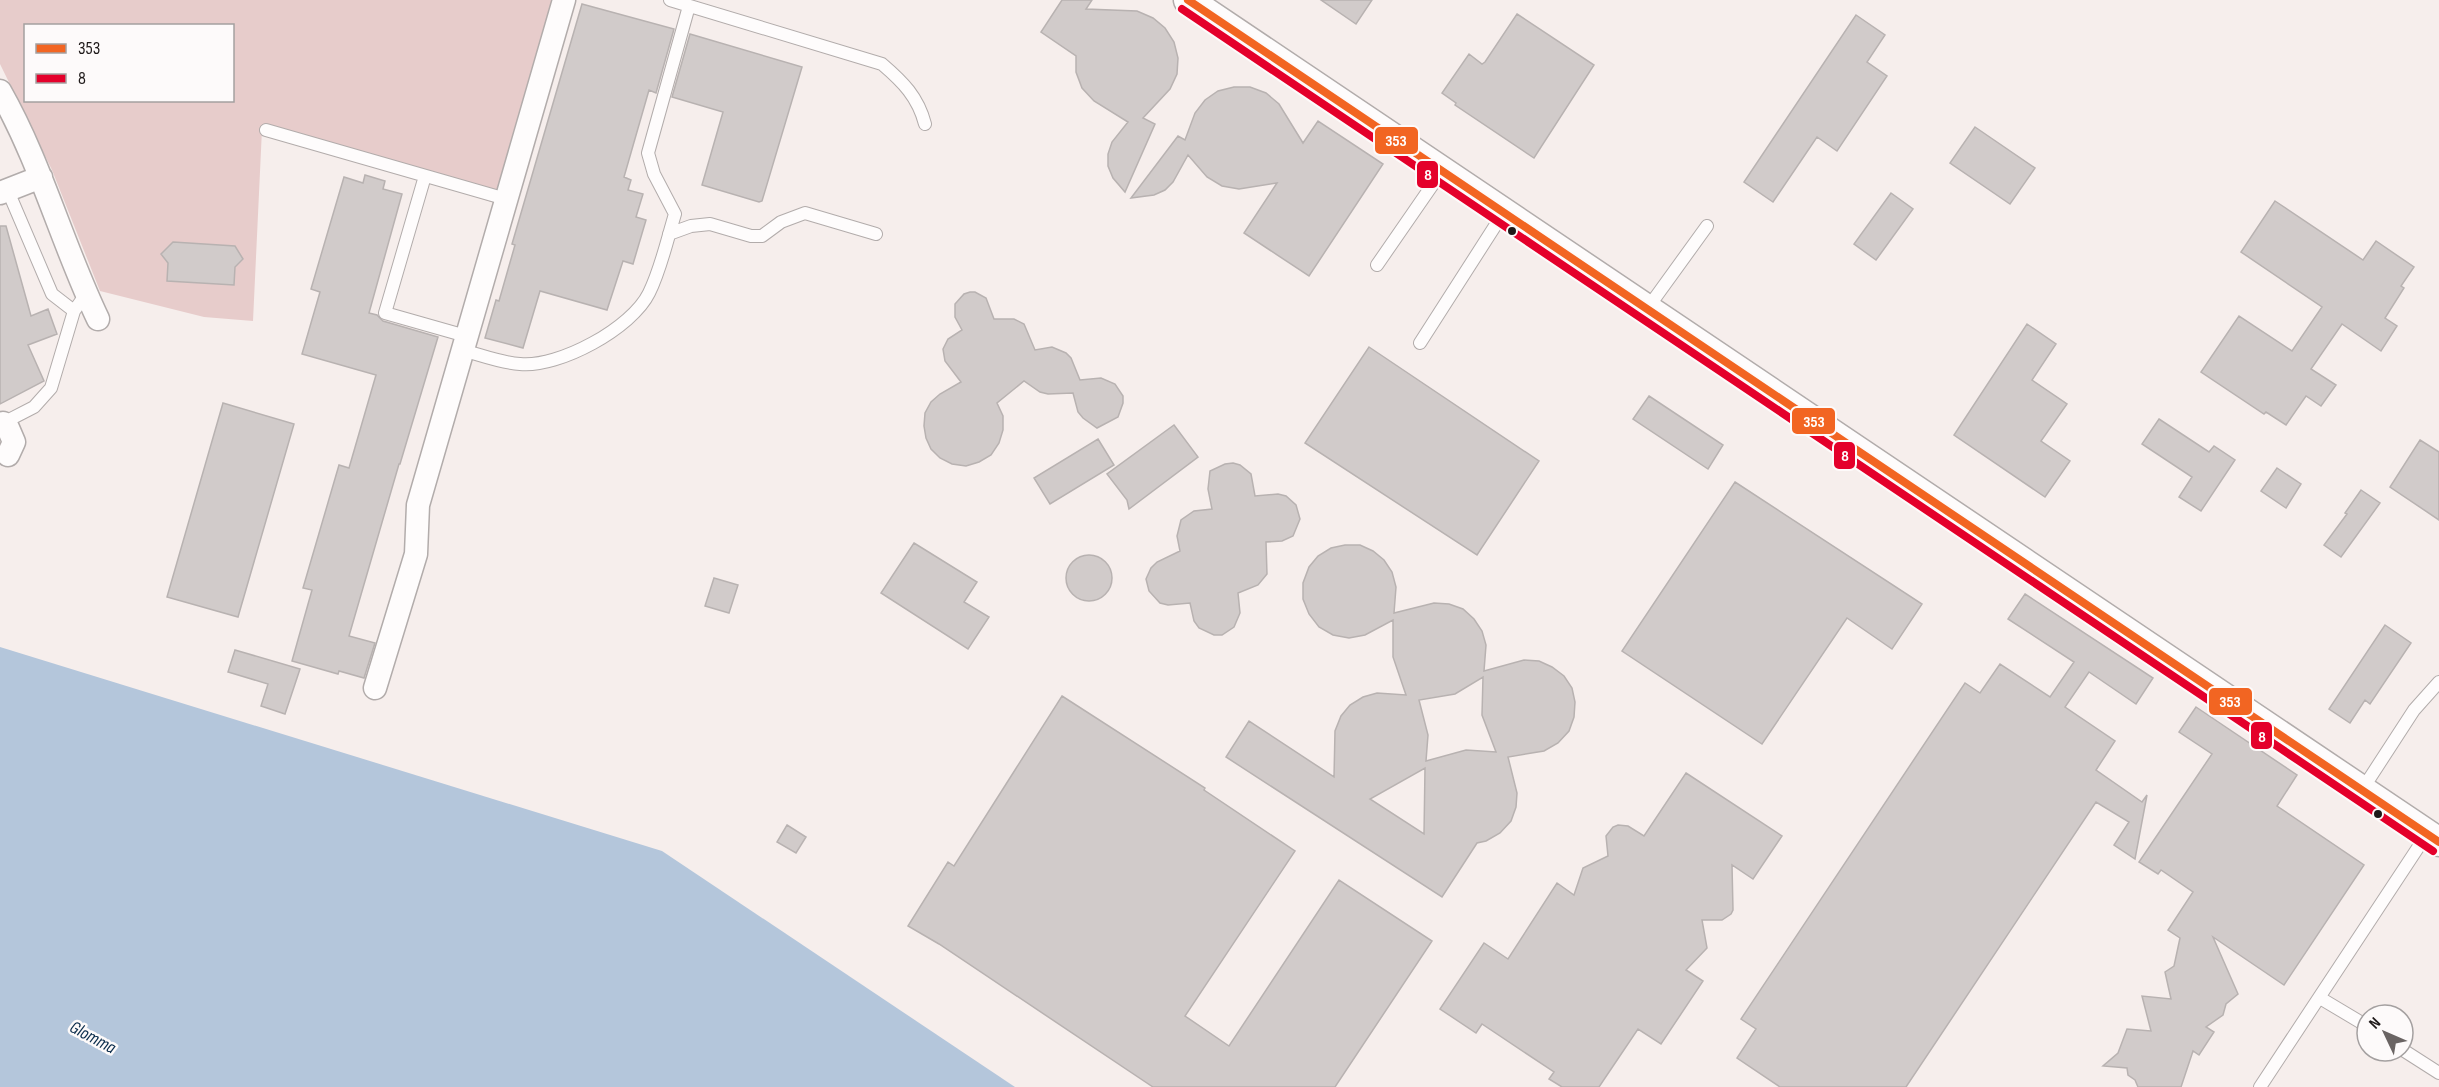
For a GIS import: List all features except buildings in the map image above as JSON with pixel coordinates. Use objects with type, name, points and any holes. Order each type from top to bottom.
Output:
[{"type":"street","points":[[375,688],[416,554],[418,505],[564,0]]},
{"type":"street","points":[[1188,0],[2433,838]]},
{"type":"street","points":[[0,91],[41,177],[80,303],[98,319]]},
{"type":"street","points":[[4,192],[41,177]]},
{"type":"street","points":[[1,424],[8,428],[14,442],[4,457]]},
{"type":"lane","points":[[670,0],[882,64],[900,79],[915,98],[924,124]]},
{"type":"lane","points":[[425,176],[385,313],[521,364],[541,362],[572,352],[604,337],[640,309],[650,293],[675,214],[654,174],[648,153],[689,6]]},
{"type":"lane","points":[[266,130],[506,199]]},
{"type":"lane","points":[[1377,265],[1442,171]]},
{"type":"lane","points":[[1,424],[34,406],[51,388],[80,303],[52,294],[4,192]]},
{"type":"lane","points":[[1420,343],[1504,212]]},
{"type":"lane","points":[[669,234],[691,226],[710,224],[751,236],[762,236],[781,222],[806,213],[876,234]]},
{"type":"lane","points":[[1647,309],[1707,226]]},
{"type":"lane","points":[[2362,790],[2414,710],[2439,682]]},
{"type":"lane","points":[[2260,1087],[2433,838]]},
{"type":"lane","points":[[2320,998],[2355,1019]]},
{"type":"lane","points":[[2415,1058],[2439,1073]]},
{"type":"shaded area","points":[[0,0],[564,0],[504,206],[262,129],[253,321],[204,317],[100,291],[52,170],[0,64]]},
{"type":"water","name":"Glomma","points":[[0,647],[662,851],[1015,1087],[0,1087]]},
{"type":"transit line","name":"353","points":[[1188,0],[2439,842]]},
{"type":"transit line","name":"8","points":[[1182,9],[2433,851]]}]
